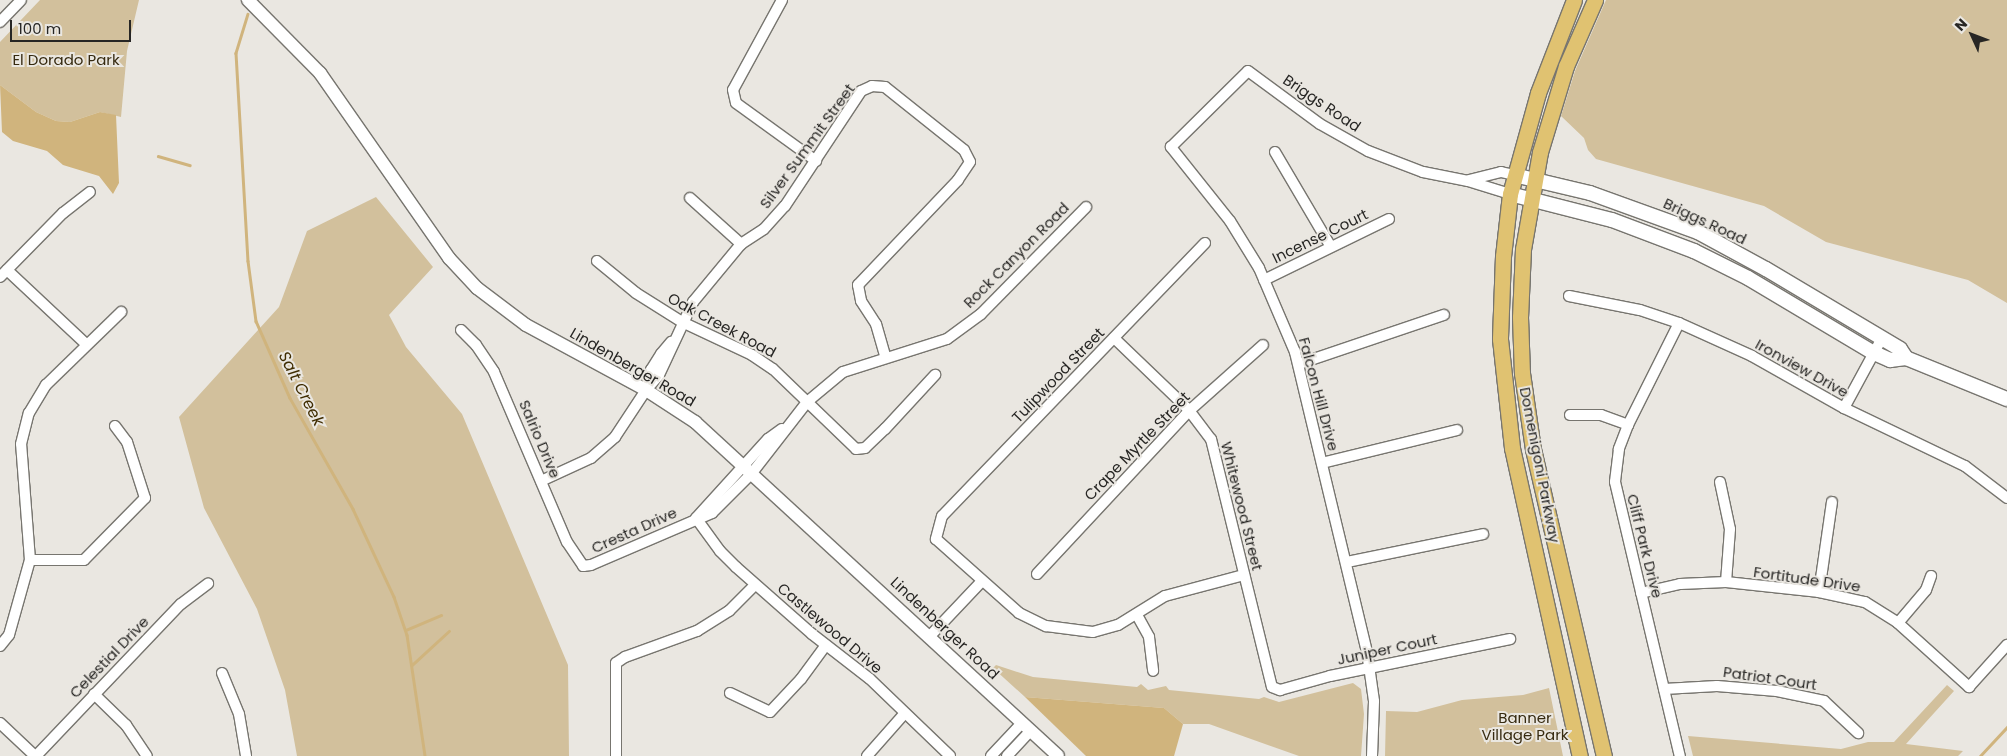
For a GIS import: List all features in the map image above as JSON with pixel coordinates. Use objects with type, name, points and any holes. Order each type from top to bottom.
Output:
[{"type":"main road","name":"Domenigoni Parkway","points":[[1574,0],[1550,55],[1514,175],[1510,194],[1500,295],[1500,339],[1506,406],[1518,479],[1580,756]]},
{"type":"main road","name":"Domenigoni Parkway","points":[[1595,0],[1558,90],[1530,199],[1523,249],[1522,373],[1533,449],[1604,756]]},
{"type":"main road","name":"Briggs Road","points":[[1514,175],[1590,193],[1698,232],[1766,269],[1882,338],[1900,349],[1906,358]]},
{"type":"main road","name":"Briggs Road","points":[[1510,194],[1612,220],[1694,251],[1748,278],[1872,352],[1890,360],[1906,358],[2007,399]]},
{"type":"street","points":[[0,22],[21,0]]},
{"type":"street","name":"Lindenberger Road","points":[[248,0],[260,10],[320,73],[449,258],[466,278],[526,325],[646,390],[695,422],[930,636],[1058,756]]},
{"type":"street","points":[[782,0],[733,90],[736,103],[816,161]]},
{"type":"street","name":"Briggs Road","points":[[1248,71],[1320,124],[1359,146],[1423,172],[1468,181],[1510,194]]},
{"type":"street","name":"Falcon Hill Drive","points":[[1248,71],[1171,147],[1230,221],[1264,280],[1299,364],[1370,670],[1374,701],[1372,756]]},
{"type":"street","name":"Silver Summit Street","points":[[541,480],[600,451],[622,430],[646,390],[660,376],[674,339],[693,302],[741,244],[764,229],[785,206],[861,91],[872,86],[885,88],[964,150],[970,162],[958,180],[858,285],[861,301],[876,324],[886,358]]},
{"type":"street","points":[[1275,152],[1331,247]]},
{"type":"street","name":"Briggs Road","points":[[1468,181],[1501,172],[1514,175]]},
{"type":"street","points":[[86,344],[3,274],[63,213],[90,192]]},
{"type":"street","points":[[690,198],[741,244]]},
{"type":"street","name":"Rock Canyon Road","points":[[748,469],[768,439],[788,424],[808,402],[843,372],[947,339],[981,314],[1086,207]]},
{"type":"street","name":"Incense Court","points":[[1264,280],[1389,219]]},
{"type":"street","name":"Tulipwood Street","points":[[981,582],[936,539],[936,529],[942,516],[1205,243]]},
{"type":"street","name":"Oak Creek Road","points":[[597,261],[636,294],[682,322],[752,355],[773,369],[856,448],[865,448],[935,375]]},
{"type":"street","name":"Ironview Drive","points":[[1569,296],[1640,310],[1679,323],[1752,356],[1844,408],[1965,466],[2007,498]]},
{"type":"street","points":[[0,646],[9,635],[30,560],[22,444],[29,413],[46,384],[121,312]]},
{"type":"street","points":[[1299,364],[1444,316]]},
{"type":"street","name":"Cliff Park Drive","points":[[1679,323],[1618,449],[1615,482],[1680,756]]},
{"type":"street","name":"Salrio Drive","points":[[461,330],[476,345],[494,372],[567,542],[583,566]]},
{"type":"street","name":"Whitewood Street","points":[[1114,338],[1190,411],[1211,439],[1218,459],[1244,575],[1272,686]]},
{"type":"street","points":[[1844,408],[1872,352],[1882,338]]},
{"type":"street","name":"Crape Myrtle Street","points":[[1037,574],[1190,411],[1263,345]]},
{"type":"street","points":[[1570,415],[1601,415],[1628,425]]},
{"type":"street","points":[[30,560],[84,560],[145,498],[127,442],[115,426]]},
{"type":"street","points":[[1322,463],[1457,430]]},
{"type":"street","name":"Cresta Drive","points":[[583,566],[591,565],[696,518],[748,469]]},
{"type":"street","points":[[1720,482],[1730,529],[1726,582]]},
{"type":"street","points":[[1819,592],[1832,502]]},
{"type":"street","name":"Castlewood Drive","points":[[696,518],[720,551],[755,585],[906,713],[950,756]]},
{"type":"street","points":[[1346,562],[1483,534]]},
{"type":"street","points":[[930,636],[981,582],[1019,613],[1046,626],[1093,632],[1118,625],[1165,596],[1244,575]]},
{"type":"street","points":[[1898,623],[1926,590],[1931,576]]},
{"type":"street","name":"Fortitude Drive","points":[[1641,593],[1680,584],[1726,582],[1819,592],[1865,602],[1898,623],[1969,687],[2007,645]]},
{"type":"street","name":"Celestial Drive","points":[[36,756],[181,604],[208,584]]},
{"type":"street","points":[[616,756],[616,663],[624,657],[697,631],[729,611],[755,585]]},
{"type":"street","points":[[1137,615],[1149,638],[1153,671]]},
{"type":"street","name":"Juniper Court","points":[[1272,686],[1280,690],[1510,639]]},
{"type":"street","points":[[730,693],[770,712],[801,679],[826,645]]},
{"type":"street","points":[[222,673],[239,714],[246,756]]},
{"type":"street","name":"Patriot Court","points":[[1664,689],[1717,686],[1777,691],[1824,701],[1858,733]]},
{"type":"street","points":[[94,694],[126,725],[147,756]]},
{"type":"street","points":[[867,756],[906,713]]},
{"type":"street","points":[[0,723],[36,756]]},
{"type":"street","points":[[991,756],[1026,727]]},
{"type":"street","points":[[1007,756],[1026,727]]},
{"type":"green space","name":"El Dorado Park","points":[[40,0],[139,0],[127,51],[121,117],[100,112],[70,122],[56,121],[36,112],[0,85],[0,42]]},
{"type":"green space","points":[[1606,0],[2007,0],[2007,303],[1968,280],[1826,242],[1764,206],[1596,159],[1588,150],[1584,138],[1561,116],[1575,71]]},
{"type":"green space","points":[[376,197],[433,267],[389,315],[406,347],[462,414],[568,665],[569,756],[297,756],[285,690],[257,609],[204,508],[179,417],[279,307],[307,231]]},
{"type":"green space","points":[[996,665],[1033,677],[1137,687],[1141,684],[1148,690],[1166,686],[1169,690],[1259,699],[1264,697],[1279,702],[1353,683],[1361,689],[1364,714],[1361,756],[1299,756],[1209,724],[1183,724],[1164,708],[1025,697],[993,668]]},
{"type":"green space","points":[[1947,685],[1954,691],[1906,744],[1963,751],[1958,756],[1693,756],[1688,736],[1841,749],[1868,742],[1894,742]]},
{"type":"green space","name":"Banner Village Park","points":[[1549,688],[1563,756],[1385,756],[1386,711],[1417,712],[1462,700],[1523,695]]},
{"type":"shaded area","points":[[0,85],[36,112],[56,121],[70,122],[100,112],[116,115],[119,183],[113,194],[99,176],[63,165],[47,151],[13,141],[2,132]]},
{"type":"shaded area","points":[[1025,697],[1164,708],[1183,724],[1174,756],[1086,756]]},
{"type":"waterway","name":"Salt Creek","points":[[248,14],[236,53],[248,261],[256,321],[290,398],[353,509],[394,597],[407,635],[425,756]]},
{"type":"waterway","points":[[158,156],[190,165]]},
{"type":"waterway","points":[[406,630],[441,615]]},
{"type":"waterway","points":[[412,665],[449,631]]},
{"type":"waterway","points":[[1980,756],[2007,727]]}]
